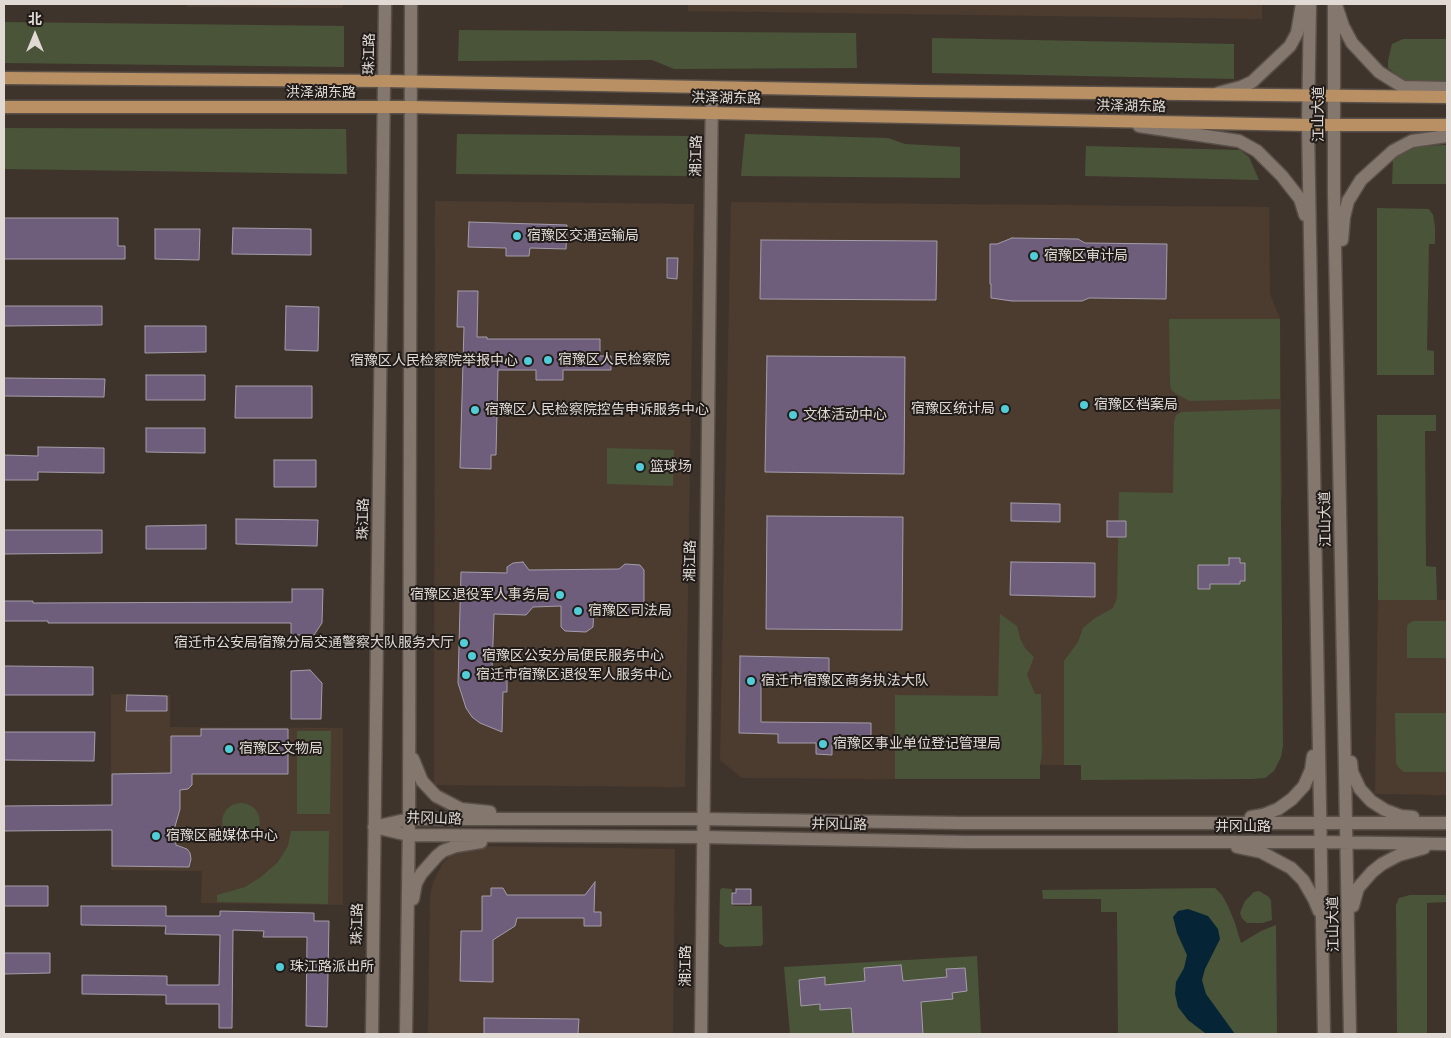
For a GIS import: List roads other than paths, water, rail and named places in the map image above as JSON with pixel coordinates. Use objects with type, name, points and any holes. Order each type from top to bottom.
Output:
[{"type":"main road","name":"洪泽湖东路","points":[[4,78],[385,81],[712,89],[1447,97]]},
{"type":"main road","name":"洪泽湖东路","points":[[4,107],[410,107],[1308,125],[1447,125]]},
{"type":"street","name":"珠江路","points":[[372,1034],[385,4]]},
{"type":"street","points":[[406,1034],[409,819],[410,82],[412,4]]},
{"type":"street","points":[[1208,95],[1241,87],[1252,82],[1290,46],[1297,34],[1302,4]]},
{"type":"street","name":"江山大道","points":[[1310,4],[1308,125],[1324,1034]]},
{"type":"street","points":[[1335,4],[1352,43],[1379,72],[1403,87],[1447,88]]},
{"type":"street","name":"江山大道","points":[[1335,4],[1334,124],[1350,1034]]},
{"type":"street","name":"湘江路","points":[[700,1034],[712,89]]},
{"type":"street","points":[[1110,121],[1238,141],[1245,144],[1257,151],[1282,176],[1300,200],[1310,229]]},
{"type":"street","points":[[1337,317],[1344,217],[1348,201],[1361,180],[1393,151],[1412,141],[1447,136]]},
{"type":"street","points":[[1214,823],[1264,815],[1278,809],[1292,799],[1304,786],[1311,770],[1318,702]]},
{"type":"street","points":[[1346,736],[1352,772],[1360,789],[1371,801],[1385,810],[1401,816],[1447,823]]},
{"type":"street","points":[[409,748],[422,781],[436,796],[450,804],[461,809],[550,819]]},
{"type":"street","name":"井冈山路","points":[[374,827],[409,819],[703,819],[961,823],[1447,823]]},
{"type":"street","name":"井冈山路","points":[[374,827],[408,835],[702,837],[967,842],[1348,842],[1442,844]]},
{"type":"street","points":[[407,926],[416,883],[431,861],[443,851],[472,843],[549,836]]},
{"type":"street","points":[[1215,842],[1261,852],[1291,868],[1303,880],[1310,891],[1322,918]]},
{"type":"street","points":[[1349,923],[1358,888],[1372,872],[1399,855],[1442,844]]},
{"type":"water","points":[[1188,909],[1208,916],[1218,929],[1220,939],[1205,969],[1202,980],[1206,994],[1235,1034],[1205,1033],[1188,1020],[1178,1007],[1175,994],[1176,982],[1184,968],[1187,955],[1177,933],[1173,917],[1178,911]]},
{"type":"place","name":"宿豫区交通运输局","points":[[517,236]]},
{"type":"place","name":"宿豫区审计局","points":[[1034,256]]},
{"type":"place","name":"宿豫区人民检察院","points":[[548,360]]},
{"type":"place","name":"宿豫区人民检察院举报中心","points":[[528,361]]},
{"type":"place","name":"宿豫区档案局","points":[[1084,405]]},
{"type":"place","name":"宿豫区统计局","points":[[1005,409]]},
{"type":"place","name":"宿豫区人民检察院控告申诉服务中心","points":[[475,410]]},
{"type":"place","name":"文体活动中心","points":[[793,415]]},
{"type":"place","name":"篮球场","points":[[640,467]]},
{"type":"place","name":"宿豫区退役军人事务局","points":[[560,595]]},
{"type":"place","name":"宿豫区司法局","points":[[578,611]]},
{"type":"place","name":"宿迁市公安局宿豫分局交通警察大队服务大厅","points":[[464,643]]},
{"type":"place","name":"宿豫区公安分局便民服务中心","points":[[472,656]]},
{"type":"place","name":"宿迁市宿豫区退役军人服务中心","points":[[466,675]]},
{"type":"place","name":"宿迁市宿豫区商务执法大队","points":[[751,681]]},
{"type":"place","name":"宿豫区事业单位登记管理局","points":[[823,744]]},
{"type":"place","name":"宿豫区文物局","points":[[229,749]]},
{"type":"place","name":"宿豫区融媒体中心","points":[[156,836]]},
{"type":"place","name":"珠江路派出所","points":[[280,967]]}]
